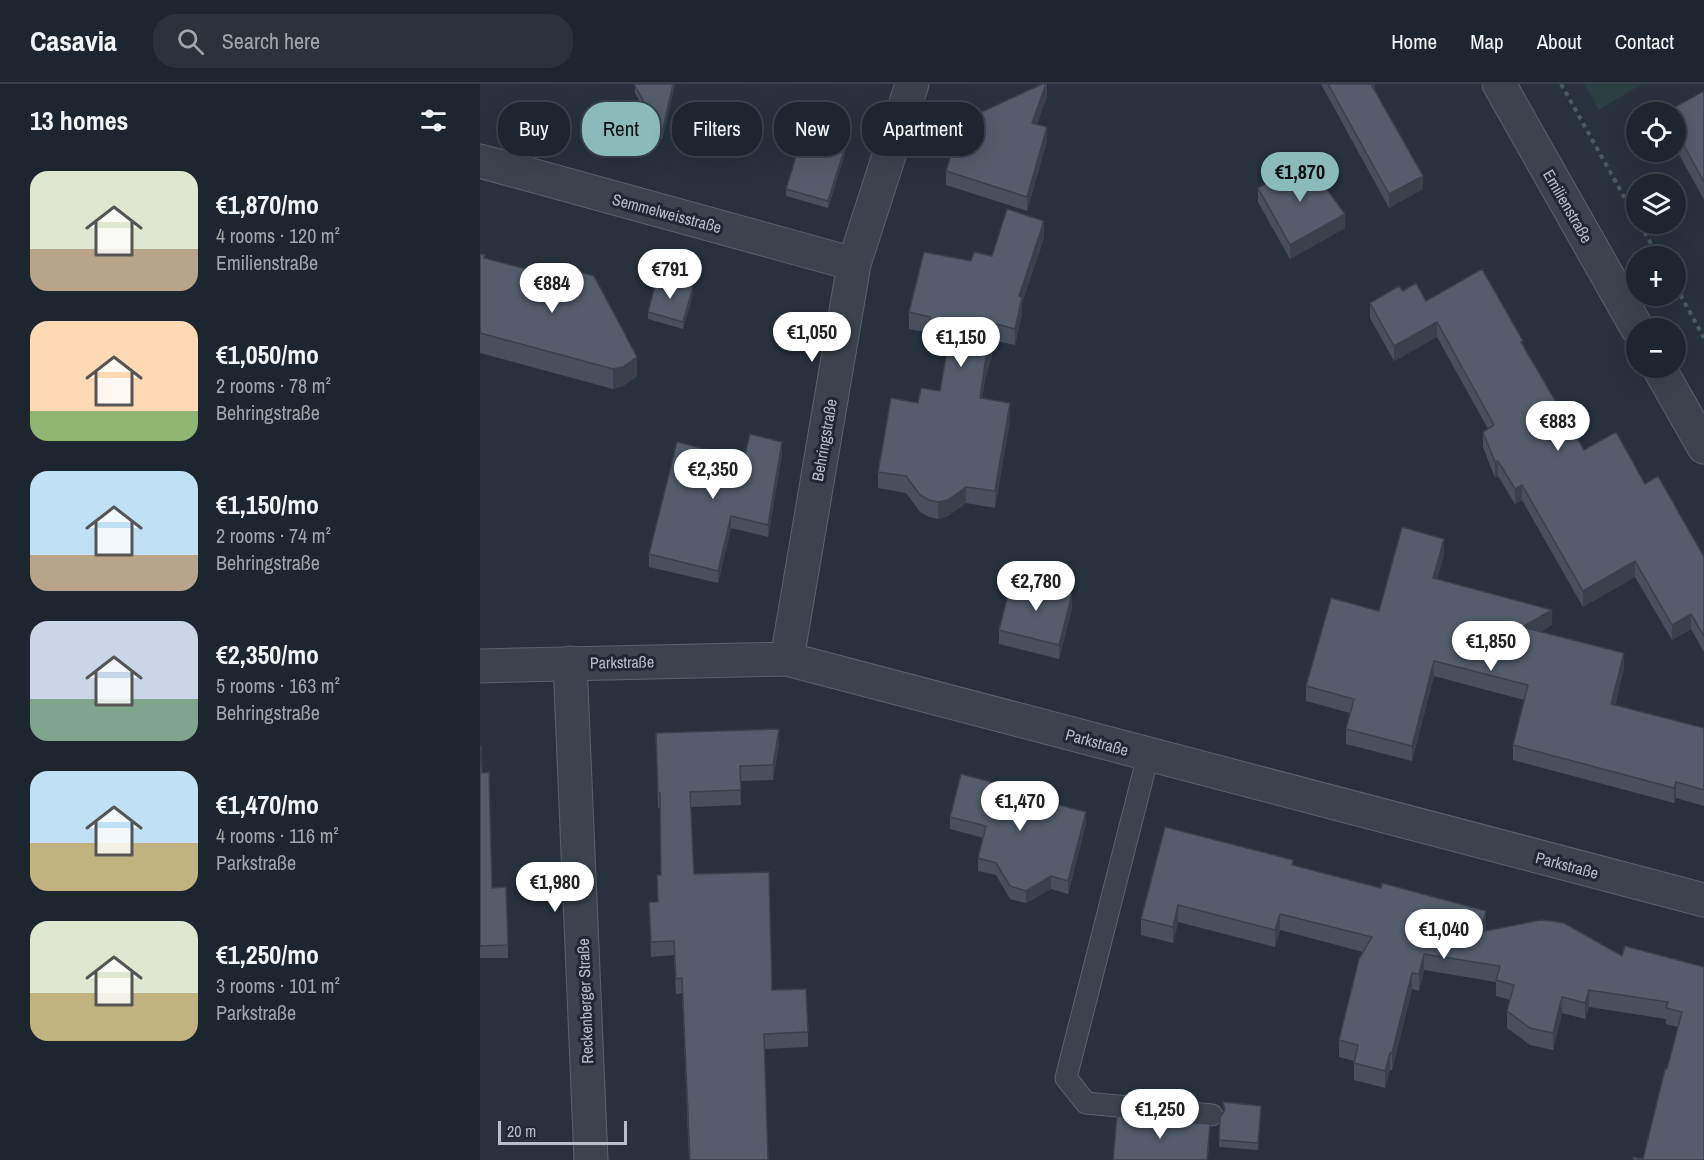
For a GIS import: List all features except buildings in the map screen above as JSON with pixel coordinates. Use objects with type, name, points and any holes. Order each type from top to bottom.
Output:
[{"type":"street","name":"Behringstraße","points":[[787,659],[854,264],[912,84]]},
{"type":"street","name":"Emilienstraße","points":[[1498,84],[1631,318]]},
{"type":"street","name":"Semmelweisstraße","points":[[480,161],[854,264]]},
{"type":"street","points":[[1665,378],[1704,447]]},
{"type":"street","name":"Parkstraße","points":[[480,666],[787,659],[1148,756],[1704,900]]},
{"type":"street","name":"Reckenberger Straße","points":[[570,663],[591,1160]]},
{"type":"lane","points":[[1148,756],[1066,1078],[1086,1104],[1212,1115]]},
{"type":"path","points":[[1561,84],[1626,200]]},
{"type":"path","points":[[1686,306],[1704,338]]},
{"type":"green space","points":[[1584,84],[1641,84],[1599,110]]}]
